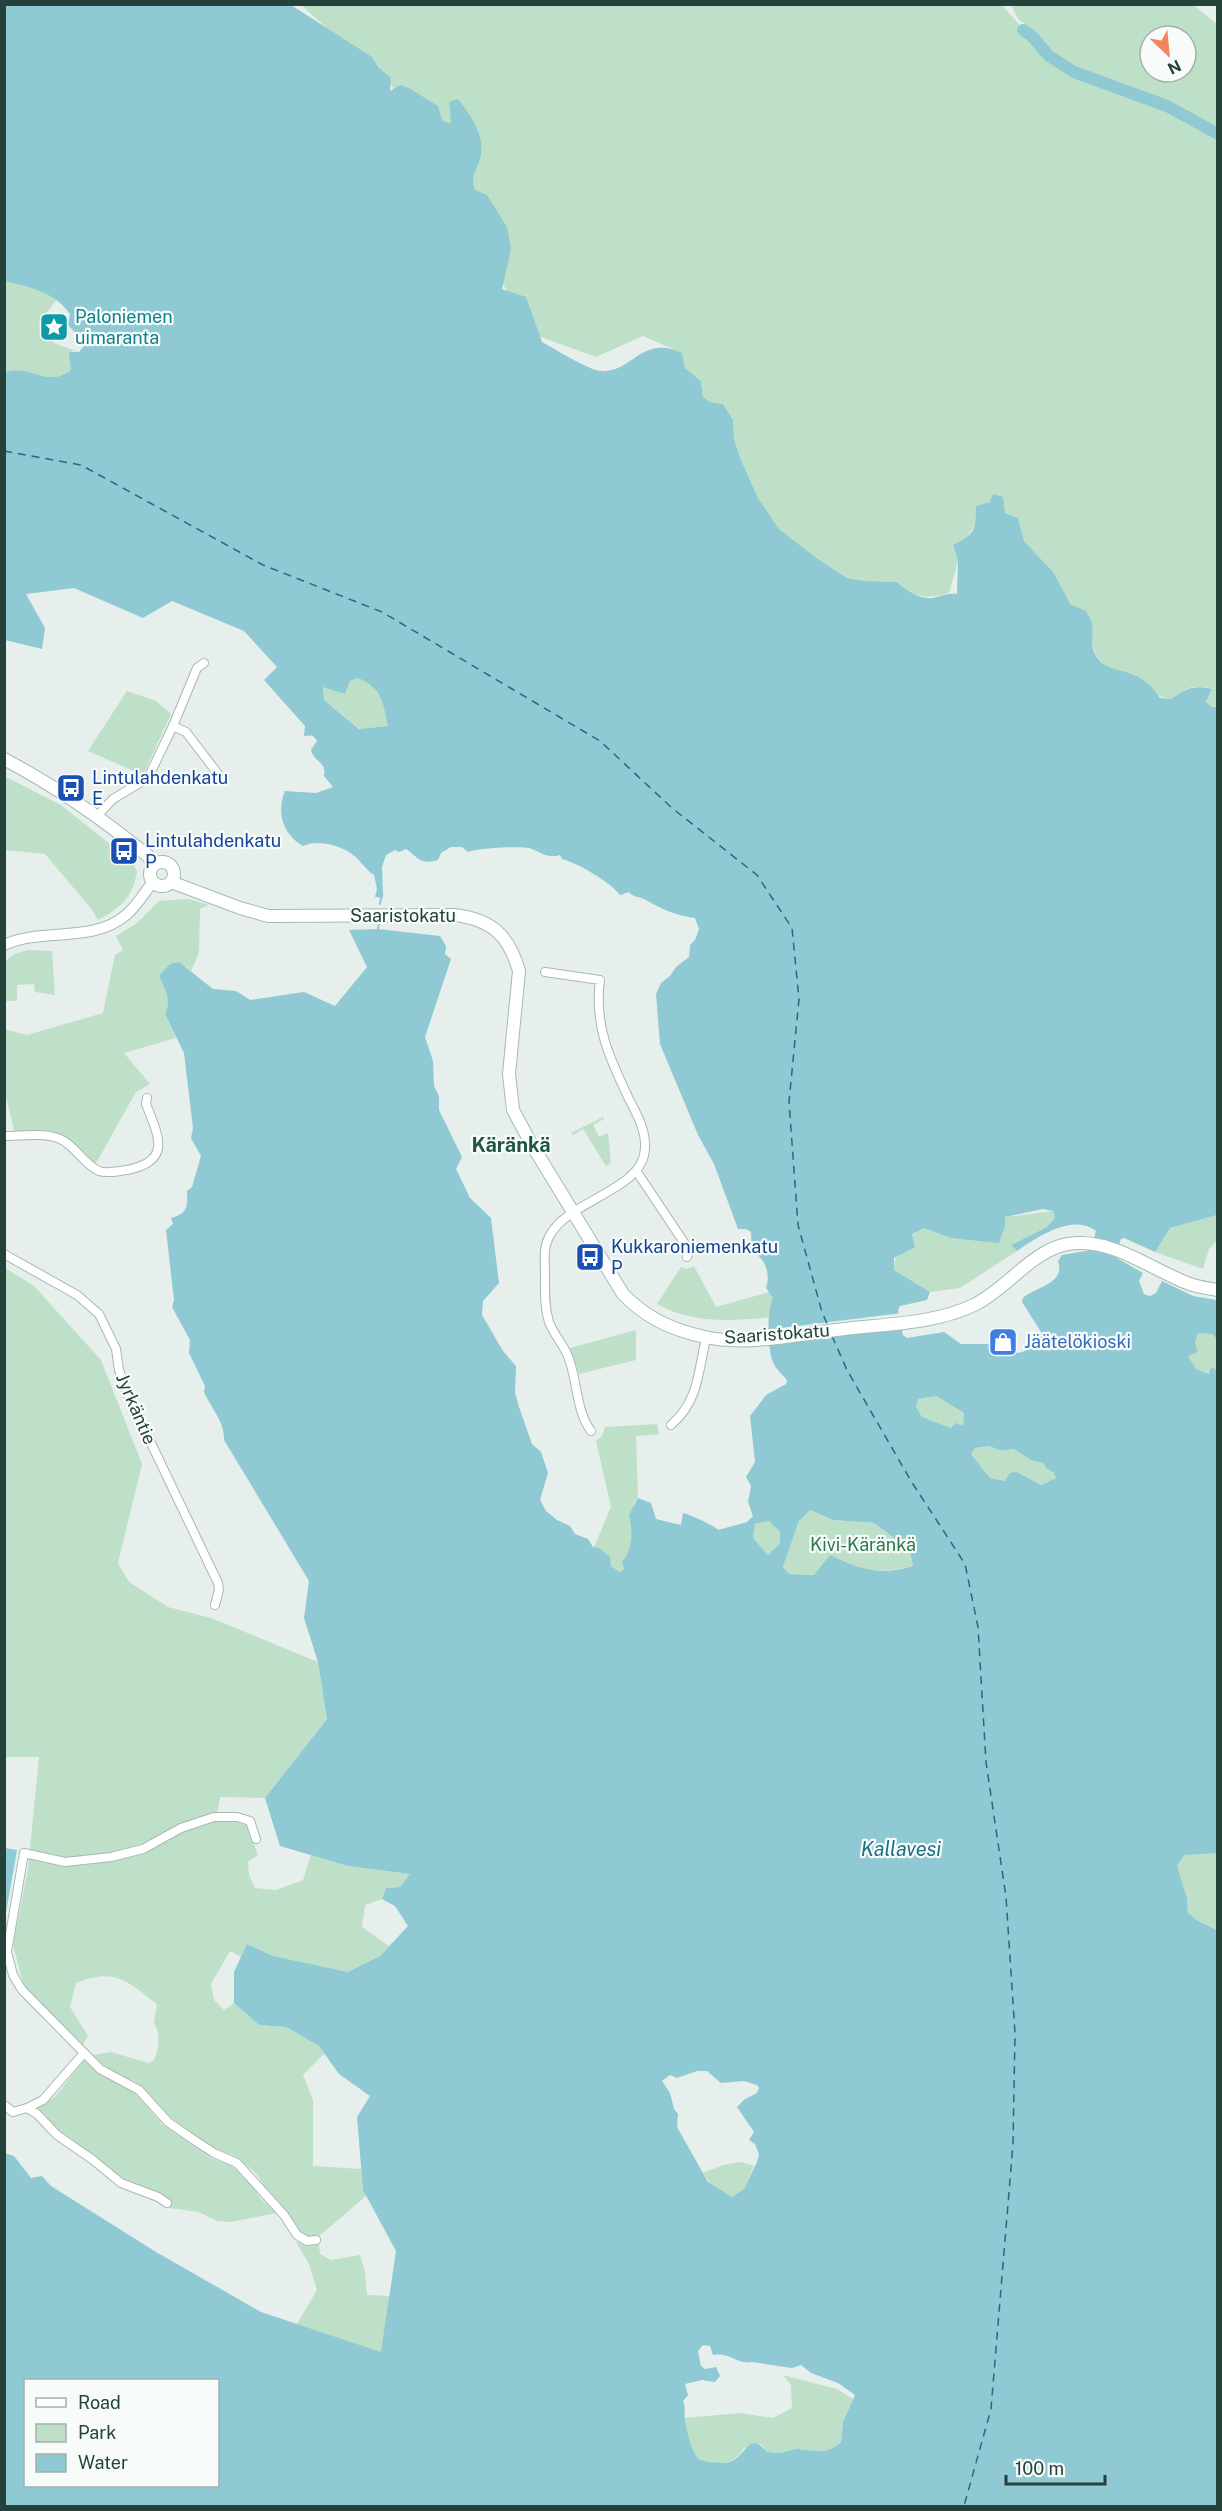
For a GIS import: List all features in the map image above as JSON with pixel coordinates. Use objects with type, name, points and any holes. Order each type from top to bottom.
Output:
[{"type":"main road","points":[[4,759],[49,783],[98,815],[148,856],[154,864]]},
{"type":"main road","points":[[162,862],[172,867],[174,874],[171,882],[162,886],[153,882],[150,871],[154,864],[162,862]]},
{"type":"main road","name":"Saaristokatu","points":[[171,882],[268,916],[453,915],[477,918],[492,927],[504,938],[515,956],[519,972],[509,1074],[513,1110],[623,1294],[638,1309],[664,1325],[706,1338],[741,1341],[934,1318],[977,1304],[1007,1284],[1032,1260],[1047,1251],[1067,1244],[1088,1242],[1124,1254],[1187,1283],[1218,1290]]},
{"type":"street","points":[[98,815],[113,799],[148,778],[197,668],[204,663]]},
{"type":"street","points":[[173,726],[186,732],[218,774]]},
{"type":"street","points":[[4,945],[23,938],[90,932],[108,925],[126,915],[153,882]]},
{"type":"street","points":[[545,972],[600,980],[597,1002],[602,1035],[643,1131],[645,1148],[637,1172],[573,1212],[554,1228],[548,1238],[545,1251],[545,1310],[550,1326],[571,1365],[581,1409],[591,1431]]},
{"type":"street","points":[[4,1136],[56,1137],[64,1141],[89,1166],[103,1173],[134,1168],[147,1163],[159,1150],[160,1139],[146,1104],[147,1098]]},
{"type":"street","points":[[637,1172],[689,1250],[687,1257]]},
{"type":"street","name":"Jyrkäntie","points":[[4,1254],[77,1295],[99,1314],[116,1350],[118,1370],[128,1395],[215,1577],[219,1590],[215,1605]]},
{"type":"street","points":[[671,1425],[683,1415],[693,1398],[706,1338]]},
{"type":"street","points":[[256,1839],[250,1821],[226,1816],[196,1822],[150,1846],[111,1857],[65,1862],[24,1853],[7,1952],[8,1960],[22,1990],[100,2069],[139,2090],[168,2122],[207,2149],[243,2168],[284,2215],[301,2239],[316,2240]]},
{"type":"street","points":[[4,2105],[13,2112],[43,2100],[84,2053]]},
{"type":"street","points":[[27,2108],[37,2114],[57,2135],[121,2183],[158,2197],[167,2203]]},
{"type":"green space","points":[[1001,4],[1023,29],[1025,24],[1018,19],[1011,5],[1192,4],[1217,24],[1217,707],[1206,703],[1212,689],[1190,688],[1171,699],[1165,698],[1155,693],[1133,674],[1119,672],[1105,665],[1093,647],[1092,624],[1070,605],[1054,573],[1024,541],[1018,518],[1005,513],[990,502],[966,538],[953,545],[958,561],[949,593],[927,597],[909,592],[897,582],[847,578],[818,559],[779,529],[758,498],[734,439],[733,420],[723,404],[710,402],[703,397],[701,381],[685,368],[682,353],[643,336],[596,357],[538,336],[489,264],[392,86],[301,5]]},
{"type":"green space","points":[[4,281],[48,293],[56,300],[39,323],[54,343],[79,352],[72,351],[71,370],[53,377],[21,371],[5,373]]},
{"type":"green space","points":[[359,678],[377,692],[383,703],[388,726],[360,729],[324,700],[323,686],[345,694],[350,681]]},
{"type":"green space","points":[[127,691],[156,701],[171,714],[143,775],[88,751]]},
{"type":"green space","points":[[4,776],[61,805],[130,860],[137,871],[125,901],[98,920],[45,854],[5,850]]},
{"type":"green space","points":[[189,899],[209,905],[200,909],[199,953],[191,971],[185,966],[166,991],[169,1007],[165,1014],[176,1038],[124,1053],[150,1084],[136,1092],[95,1165],[64,1136],[15,1134],[5,1092],[4,1029],[27,1035],[103,1013],[115,955],[123,950],[116,936],[137,923],[159,901]]},
{"type":"green space","points":[[28,950],[52,951],[55,995],[35,992],[34,984],[17,985],[17,1001],[5,1001],[5,961],[14,954]]},
{"type":"green space","points":[[603,1117],[604,1119],[593,1125],[599,1137],[608,1133],[611,1162],[606,1166],[583,1129],[573,1135],[571,1133]]},
{"type":"green space","points":[[1053,1211],[1055,1218],[1047,1227],[1011,1245],[1017,1251],[960,1288],[930,1292],[894,1270],[899,1250],[912,1235],[924,1227],[951,1238],[1005,1217]]},
{"type":"green space","points":[[1217,1215],[1217,1241],[1209,1249],[1203,1269],[1155,1252],[1170,1228]]},
{"type":"green space","points":[[694,1266],[716,1307],[769,1292],[773,1298],[770,1317],[713,1320],[684,1315],[657,1304],[681,1267],[687,1269]]},
{"type":"green space","points":[[4,1267],[34,1286],[101,1360],[142,1464],[118,1563],[129,1582],[168,1607],[211,1618],[318,1662],[327,1719],[265,1798],[220,1797],[216,1821],[234,1821],[247,1826],[258,1855],[248,1862],[249,1875],[255,1888],[276,1890],[303,1880],[311,1855],[348,1866],[411,1874],[400,1887],[386,1888],[382,1899],[365,1905],[362,1927],[389,1946],[380,1956],[348,1972],[272,1956],[247,1944],[241,1957],[230,1951],[211,1984],[214,2000],[224,2010],[234,2003],[259,2025],[286,2027],[319,2046],[324,2054],[303,2075],[313,2100],[313,2166],[361,2169],[366,2196],[319,2236],[305,2236],[298,2231],[256,2173],[235,2156],[211,2147],[163,2112],[135,2081],[112,2073],[93,2055],[111,2052],[148,2063],[154,2060],[158,2041],[158,2032],[154,2023],[157,2004],[120,1979],[101,1976],[76,1983],[70,2007],[88,2036],[82,2046],[24,1987],[13,1945],[28,1869],[39,1757],[5,1757]]},
{"type":"green space","points":[[636,1330],[636,1360],[579,1374],[570,1348]]},
{"type":"green space","points":[[1198,1333],[1212,1334],[1217,1339],[1217,1370],[1211,1367],[1210,1374],[1196,1369],[1188,1356],[1198,1352],[1195,1343]]},
{"type":"green space","points":[[936,1396],[964,1413],[963,1426],[951,1428],[922,1417],[916,1407],[918,1399]]},
{"type":"green space","points":[[657,1424],[659,1434],[636,1436],[638,1498],[634,1503],[631,1551],[622,1562],[624,1569],[621,1572],[611,1566],[599,1548],[594,1547],[611,1507],[596,1441],[602,1436],[605,1427]]},
{"type":"green space","points":[[989,1446],[1002,1451],[1014,1449],[1033,1461],[1043,1463],[1056,1478],[1041,1485],[1017,1472],[1005,1481],[990,1478],[971,1454],[975,1448]]},
{"type":"green space","name":"Kivi-Käränkä","points":[[810,1510],[833,1520],[874,1523],[910,1550],[913,1566],[879,1571],[870,1570],[830,1556],[815,1575],[788,1574],[783,1567],[799,1521]]},
{"type":"green space","points":[[769,1521],[780,1532],[780,1543],[768,1555],[753,1538],[755,1524]]},
{"type":"green space","points":[[1217,1853],[1217,1930],[1198,1921],[1188,1913],[1187,1898],[1177,1866],[1184,1854]]},
{"type":"green space","points":[[84,2060],[135,2092],[162,2124],[211,2158],[232,2166],[246,2178],[262,2200],[277,2213],[231,2222],[217,2221],[199,2212],[169,2208],[172,2204],[161,2193],[130,2184],[55,2127],[43,2112],[36,2108],[55,2097]]},
{"type":"green space","points":[[741,2162],[754,2166],[744,2189],[732,2197],[712,2186],[703,2173],[723,2165]]},
{"type":"green space","points":[[296,2242],[319,2244],[320,2254],[331,2260],[360,2255],[365,2272],[367,2295],[390,2296],[382,2353],[297,2324],[317,2290],[309,2264]]},
{"type":"green space","points":[[783,2375],[837,2389],[853,2399],[843,2422],[841,2442],[825,2450],[798,2449],[780,2453],[767,2452],[761,2444],[744,2448],[730,2461],[713,2463],[699,2461],[688,2440],[684,2418],[740,2413],[773,2418],[792,2408],[791,2385]]},
{"type":"water","name":"Kallavesi","points":[[5,5],[291,5],[372,57],[378,67],[391,78],[390,91],[400,85],[409,88],[438,106],[442,120],[450,124],[449,102],[458,99],[475,125],[480,139],[481,154],[473,179],[475,190],[487,195],[507,227],[511,249],[502,289],[526,297],[542,342],[579,363],[600,371],[621,367],[646,351],[656,348],[668,348],[682,353],[685,368],[701,381],[703,397],[710,402],[723,404],[733,420],[734,439],[758,498],[779,529],[818,559],[847,578],[897,582],[918,596],[933,598],[957,594],[958,561],[953,545],[966,538],[973,530],[976,506],[990,502],[993,494],[1003,497],[1005,513],[1018,518],[1024,541],[1054,573],[1070,604],[1086,611],[1092,624],[1093,648],[1103,664],[1141,678],[1160,698],[1171,699],[1181,692],[1200,687],[1212,689],[1206,702],[1212,707],[1218,707],[1217,1215],[1170,1228],[1155,1252],[1124,1238],[1121,1239],[1115,1257],[1143,1273],[1139,1281],[1144,1294],[1150,1296],[1156,1293],[1162,1281],[1193,1296],[1217,1300],[1217,1339],[1212,1334],[1198,1333],[1195,1343],[1198,1352],[1188,1356],[1196,1369],[1209,1374],[1211,1367],[1217,1370],[1217,1853],[1184,1855],[1177,1866],[1187,1898],[1188,1913],[1198,1921],[1217,1930],[1217,2506],[5,2506],[5,2153],[14,2156],[31,2178],[42,2176],[51,2186],[156,2252],[261,2312],[381,2352],[396,2251],[363,2190],[357,2117],[370,2096],[339,2074],[319,2046],[286,2027],[259,2025],[234,2003],[234,1972],[247,1944],[273,1956],[348,1972],[380,1956],[408,1926],[395,1906],[382,1899],[386,1888],[400,1887],[410,1874],[348,1866],[280,1846],[265,1798],[327,1719],[318,1662],[304,1618],[309,1581],[224,1440],[220,1421],[204,1392],[205,1386],[189,1353],[190,1340],[172,1307],[174,1300],[166,1230],[173,1224],[171,1218],[185,1209],[187,1191],[192,1187],[201,1156],[191,1138],[193,1128],[184,1053],[165,1014],[168,1000],[159,976],[170,964],[179,962],[213,989],[236,991],[250,1000],[304,992],[335,1006],[367,967],[349,930],[378,929],[440,936],[446,946],[445,954],[451,959],[425,1037],[433,1061],[434,1086],[439,1096],[439,1110],[462,1157],[456,1169],[470,1198],[491,1218],[499,1283],[483,1301],[482,1315],[503,1351],[516,1366],[515,1392],[519,1407],[532,1444],[541,1452],[548,1473],[540,1500],[546,1511],[557,1520],[570,1526],[575,1534],[588,1539],[593,1547],[599,1548],[610,1557],[611,1566],[620,1572],[624,1569],[622,1562],[631,1540],[629,1515],[638,1498],[651,1503],[656,1519],[681,1525],[683,1513],[718,1530],[747,1522],[753,1516],[748,1502],[751,1486],[746,1477],[755,1462],[750,1416],[766,1395],[786,1384],[787,1380],[775,1367],[771,1356],[769,1320],[773,1298],[766,1288],[768,1277],[766,1267],[752,1251],[751,1232],[738,1229],[714,1164],[698,1135],[660,1044],[656,994],[661,983],[689,957],[690,945],[695,940],[699,929],[695,918],[669,912],[629,892],[620,895],[602,879],[562,859],[560,855],[548,856],[524,847],[488,848],[468,852],[462,847],[451,847],[441,853],[438,860],[427,862],[420,860],[406,849],[399,852],[395,850],[386,855],[382,867],[383,898],[375,897],[377,889],[374,875],[353,855],[329,844],[315,843],[303,846],[286,829],[281,815],[285,791],[316,793],[333,787],[324,776],[324,768],[311,750],[316,739],[312,736],[304,736],[305,726],[264,680],[277,667],[244,631],[172,601],[143,618],[74,588],[26,594],[45,628],[42,649],[5,640],[4,373],[12,370],[53,377],[62,375],[71,370],[69,352],[79,352],[84,346],[81,339],[68,325],[70,314],[64,306],[49,295],[5,281]],"holes":[[[358,678],[377,691],[388,726],[359,729],[324,700],[323,687],[345,694],[350,681]],[[1043,1209],[1053,1211],[1055,1218],[1047,1227],[1011,1245],[1017,1251],[1035,1239],[1066,1226],[1087,1226],[1096,1231],[1091,1250],[1062,1255],[1058,1261],[1058,1275],[1054,1280],[1023,1298],[1022,1302],[1041,1332],[1039,1342],[1023,1352],[1009,1354],[991,1344],[961,1344],[944,1332],[907,1338],[903,1335],[898,1310],[900,1306],[927,1300],[930,1292],[894,1270],[894,1258],[915,1247],[912,1234],[924,1228],[951,1238],[999,1243],[1005,1226],[1005,1217]],[[936,1396],[964,1413],[963,1426],[956,1423],[951,1428],[922,1417],[916,1407],[918,1399]],[[989,1446],[1002,1451],[1014,1449],[1033,1461],[1043,1463],[1056,1478],[1041,1485],[1017,1472],[1010,1473],[1005,1481],[990,1478],[971,1454],[975,1448]],[[810,1510],[833,1520],[874,1523],[910,1550],[913,1566],[890,1571],[870,1570],[830,1555],[814,1575],[789,1574],[783,1567],[799,1521]],[[769,1521],[780,1532],[780,1543],[768,1555],[753,1538],[755,1524]],[[697,2071],[707,2071],[721,2083],[744,2081],[757,2085],[759,2088],[757,2093],[745,2099],[737,2107],[754,2132],[749,2140],[755,2144],[759,2154],[744,2189],[732,2197],[708,2182],[677,2127],[678,2114],[674,2109],[670,2093],[662,2081],[670,2075],[677,2078]],[[703,2345],[710,2346],[713,2355],[725,2355],[742,2362],[792,2368],[801,2365],[811,2373],[838,2383],[855,2395],[843,2422],[841,2442],[825,2450],[798,2449],[776,2453],[767,2452],[755,2443],[729,2462],[699,2460],[689,2441],[685,2420],[683,2401],[688,2395],[685,2384],[702,2380],[715,2382],[720,2376],[716,2367],[705,2369],[701,2366],[698,2351]]]},
{"type":"water","points":[[4,1848],[17,1850],[5,1918]]},
{"type":"pier","points":[[902,1313],[904,1327],[767,1344],[765,1330]]},
{"type":"waterway","points":[[1023,30],[1032,36],[1049,56],[1074,72],[1167,106],[1218,134]]},
{"type":"waterway","points":[[380,904],[381,898]]},
{"type":"waterway","points":[[378,929],[379,924]]},
{"type":"ferry route","points":[[4,451],[81,465],[263,565],[382,612],[600,741],[672,808],[757,875],[792,928],[799,999],[789,1102],[798,1225],[828,1326]]},
{"type":"ferry route","points":[[832,1336],[847,1370],[911,1481],[965,1564],[978,1627],[986,1762],[1006,1897],[1015,2033],[1013,2144],[991,2409],[964,2506]]},
{"type":"place","name":"Paloniemen uimaranta","points":[[54,327]]},
{"type":"place","name":"Lintulahdenkatu E","points":[[71,788]]},
{"type":"place","name":"Lintulahdenkatu P","points":[[124,851]]},
{"type":"place","name":"Kukkaroniemenkatu P","points":[[590,1257]]},
{"type":"place","name":"Jäätelökioski","points":[[1003,1342]]},
{"type":"district","name":"Käränkä","points":[[511,1145]]}]
